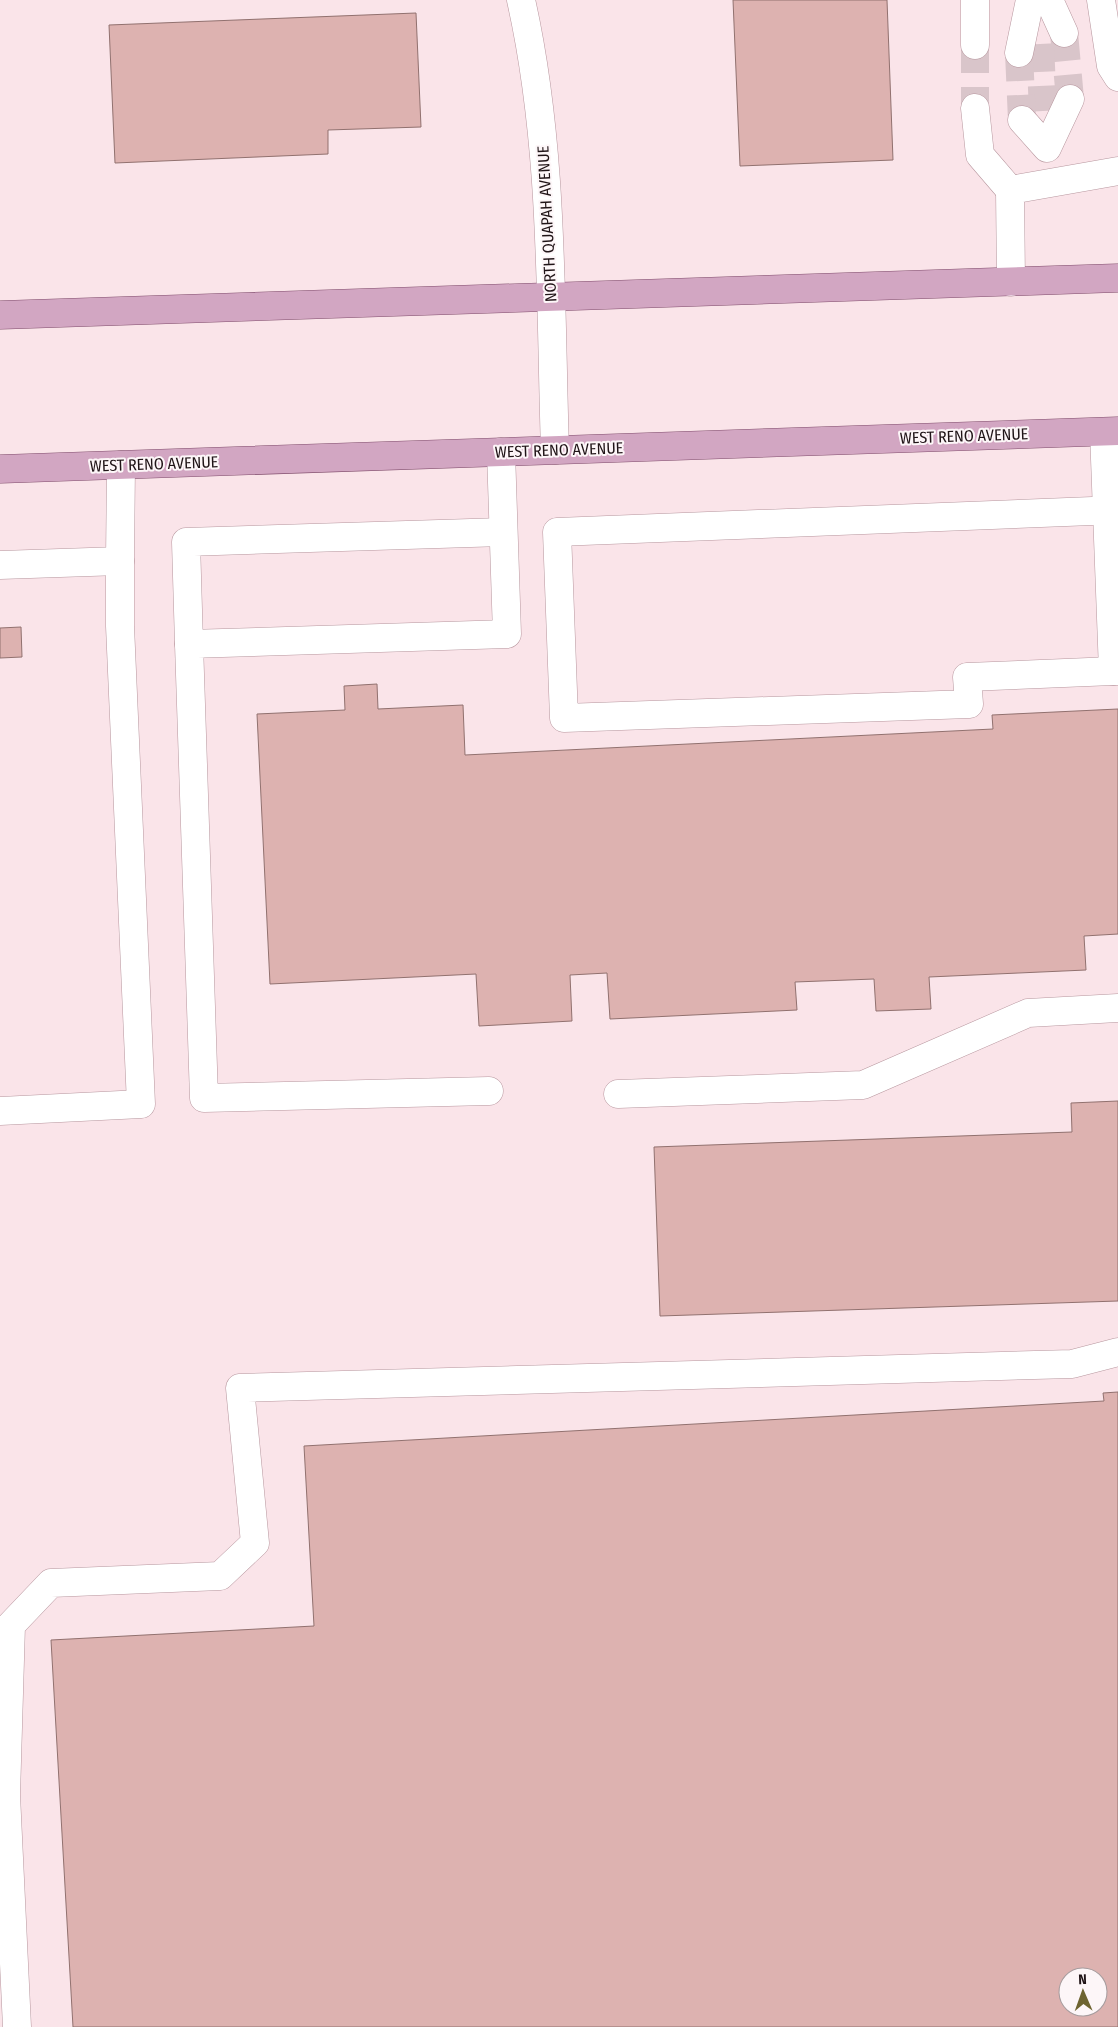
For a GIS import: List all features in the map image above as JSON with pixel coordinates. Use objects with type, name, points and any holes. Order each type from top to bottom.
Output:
[{"type":"main road","points":[[0,315],[1118,278]]},
{"type":"main road","name":"WEST RENO AVENUE","points":[[0,469],[1111,431]]},
{"type":"street","name":"NORTH QUAPAH AVENUE","points":[[521,0],[528,30],[546,165],[555,450]]},
{"type":"street","points":[[975,0],[975,45]]},
{"type":"street","points":[[1030,0],[1030,48],[1038,0]]},
{"type":"street","points":[[1049,0],[1064,33]]},
{"type":"street","points":[[1102,0],[1111,66],[1118,77]]},
{"type":"street","points":[[1047,148],[1070,98]]},
{"type":"street","points":[[975,108],[980,155],[1010,190],[1011,282]]},
{"type":"street","points":[[1032,116],[1047,148],[1050,182]]},
{"type":"street","points":[[1010,190],[1118,171]]},
{"type":"street","points":[[1111,431],[1113,510],[1115,671],[967,676],[968,704],[564,718],[557,532],[1113,510]]},
{"type":"street","points":[[189,644],[508,634],[501,452]]},
{"type":"street","points":[[0,1111],[141,1104],[120,626],[122,465]]},
{"type":"street","points":[[490,1091],[204,1098],[186,542],[504,532]]},
{"type":"street","points":[[0,565],[120,561]]},
{"type":"street","points":[[618,1094],[863,1085],[1028,1013],[1118,1008]]},
{"type":"street","points":[[17,2027],[6,1795],[11,1625],[51,1583],[220,1576],[255,1543],[240,1388],[1072,1364],[1118,1352]]},
{"type":"building","points":[[733,0],[887,0],[893,160],[740,166]]},
{"type":"building","points":[[416,13],[421,127],[328,130],[328,154],[115,163],[109,25]]},
{"type":"building","points":[[21,627],[22,657],[0,658],[0,628]]},
{"type":"building","points":[[377,684],[378,709],[463,705],[465,755],[993,729],[992,715],[1118,709],[1118,934],[1084,936],[1086,970],[929,977],[931,1009],[876,1011],[874,979],[795,982],[797,1010],[610,1019],[607,973],[570,975],[572,1021],[479,1026],[476,974],[270,984],[257,714],[345,710],[344,686]]},
{"type":"building","points":[[1118,1101],[1118,1301],[660,1316],[654,1147],[1072,1132],[1071,1103]]},
{"type":"building","points":[[1118,1392],[1118,2027],[73,2027],[51,1640],[314,1626],[304,1446],[1104,1401],[1103,1393]]},
{"type":"tunnel","points":[[1064,33],[1070,99]]},
{"type":"tunnel","points":[[1040,44],[1043,111]]},
{"type":"tunnel","points":[[975,45],[975,108]]},
{"type":"tunnel","points":[[1019,53],[1022,120]]}]
